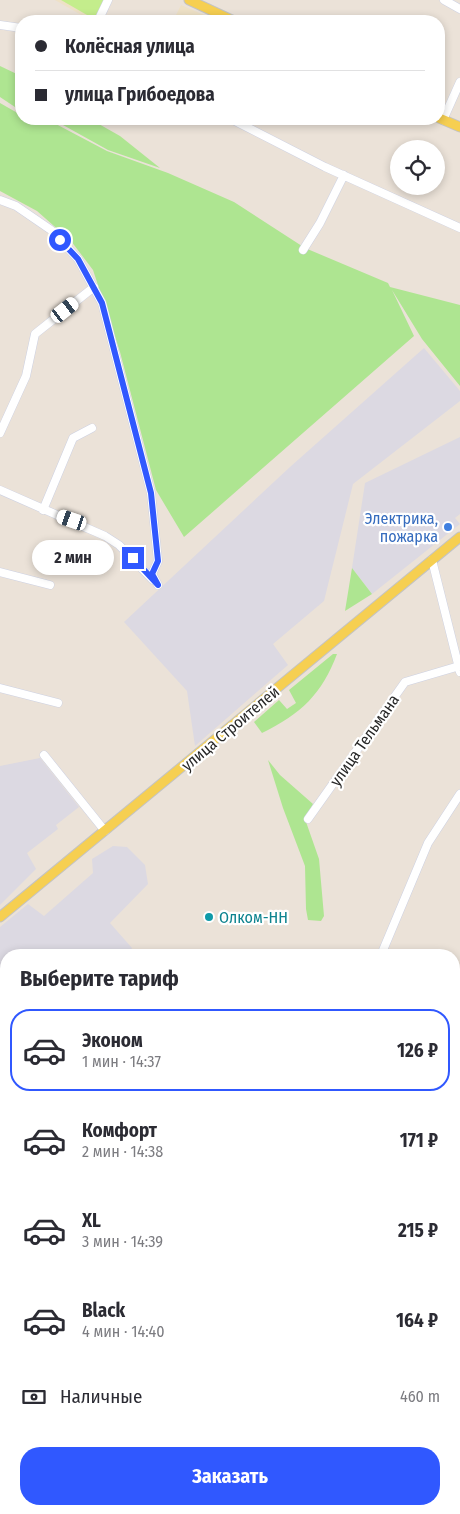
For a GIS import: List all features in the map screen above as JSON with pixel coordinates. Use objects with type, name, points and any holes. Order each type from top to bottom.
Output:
[{"type":"main road","points":[[189,0],[221,15]]},
{"type":"main road","points":[[445,121],[460,127]]},
{"type":"main road","name":"улица Строителей","points":[[0,917],[460,537]]},
{"type":"street","points":[[101,15],[108,0]]},
{"type":"street","points":[[444,0],[460,9]]},
{"type":"street","points":[[0,25],[15,27]]},
{"type":"street","points":[[445,111],[460,82]]},
{"type":"street","points":[[243,125],[344,175],[460,228]]},
{"type":"street","points":[[304,250],[344,175]]},
{"type":"street","points":[[0,200],[16,206],[51,230],[78,259],[102,303],[151,493],[158,552],[158,561],[152,574],[158,585],[126,551],[105,536],[0,490]]},
{"type":"street","points":[[0,432],[26,376],[36,334],[94,287]]},
{"type":"street","points":[[42,510],[73,438],[92,428]]},
{"type":"street","points":[[432,560],[459,669]]},
{"type":"street","points":[[0,572],[50,585]]},
{"type":"street","name":"улица Тельмана","points":[[308,819],[405,682],[459,669]]},
{"type":"street","points":[[0,688],[58,704]]},
{"type":"street","points":[[44,755],[105,831]]},
{"type":"street","points":[[384,949],[428,843],[460,794]]},
{"type":"shaded area","points":[[55,0],[106,0],[99,15],[81,15]]},
{"type":"shaded area","points":[[181,5],[204,15],[176,15]]},
{"type":"shaded area","points":[[424,348],[460,391],[460,401],[353,484],[324,601],[273,644],[288,665],[195,746],[187,691],[124,622],[290,467]]},
{"type":"shaded area","points":[[460,437],[460,514],[455,518],[460,524],[372,594],[352,568],[365,483]]},
{"type":"shaded area","points":[[40,758],[79,807],[56,825],[58,829],[27,853],[36,869],[0,905],[0,766]]},
{"type":"shaded area","points":[[113,846],[127,847],[145,865],[148,884],[110,923],[131,949],[0,949],[0,927],[28,904],[44,916],[93,873],[92,859]]},
{"type":"green space","points":[[61,0],[104,0],[96,15],[87,15]]},
{"type":"green space","points":[[0,66],[15,73],[15,107],[0,97]]},
{"type":"green space","points":[[0,103],[15,112],[15,125],[58,125],[107,151],[168,173],[234,202],[305,248],[388,283],[390,287],[460,305],[460,386],[422,339],[392,290],[414,336],[184,537],[156,490],[120,352],[93,270],[71,241],[37,211],[0,191]]},
{"type":"green space","points":[[63,125],[101,125],[120,136],[160,168],[108,150]]},
{"type":"green space","points":[[352,568],[372,594],[345,611]]},
{"type":"green space","points":[[333,654],[337,654],[317,692],[299,710],[262,733],[254,722],[279,700],[287,709],[296,703],[289,690]]},
{"type":"green space","points":[[268,760],[280,775],[313,804],[305,819],[319,859],[324,916],[321,921],[308,920],[305,866],[283,808]]},
{"type":"place","name":"Электрика, пожарка","points":[[448,527]]},
{"type":"place","name":"Олком-НН","points":[[209,917]]},
{"type":"route","points":[[60,240],[78,259],[102,303],[151,493],[158,561],[152,574],[158,585],[133,558]]}]
